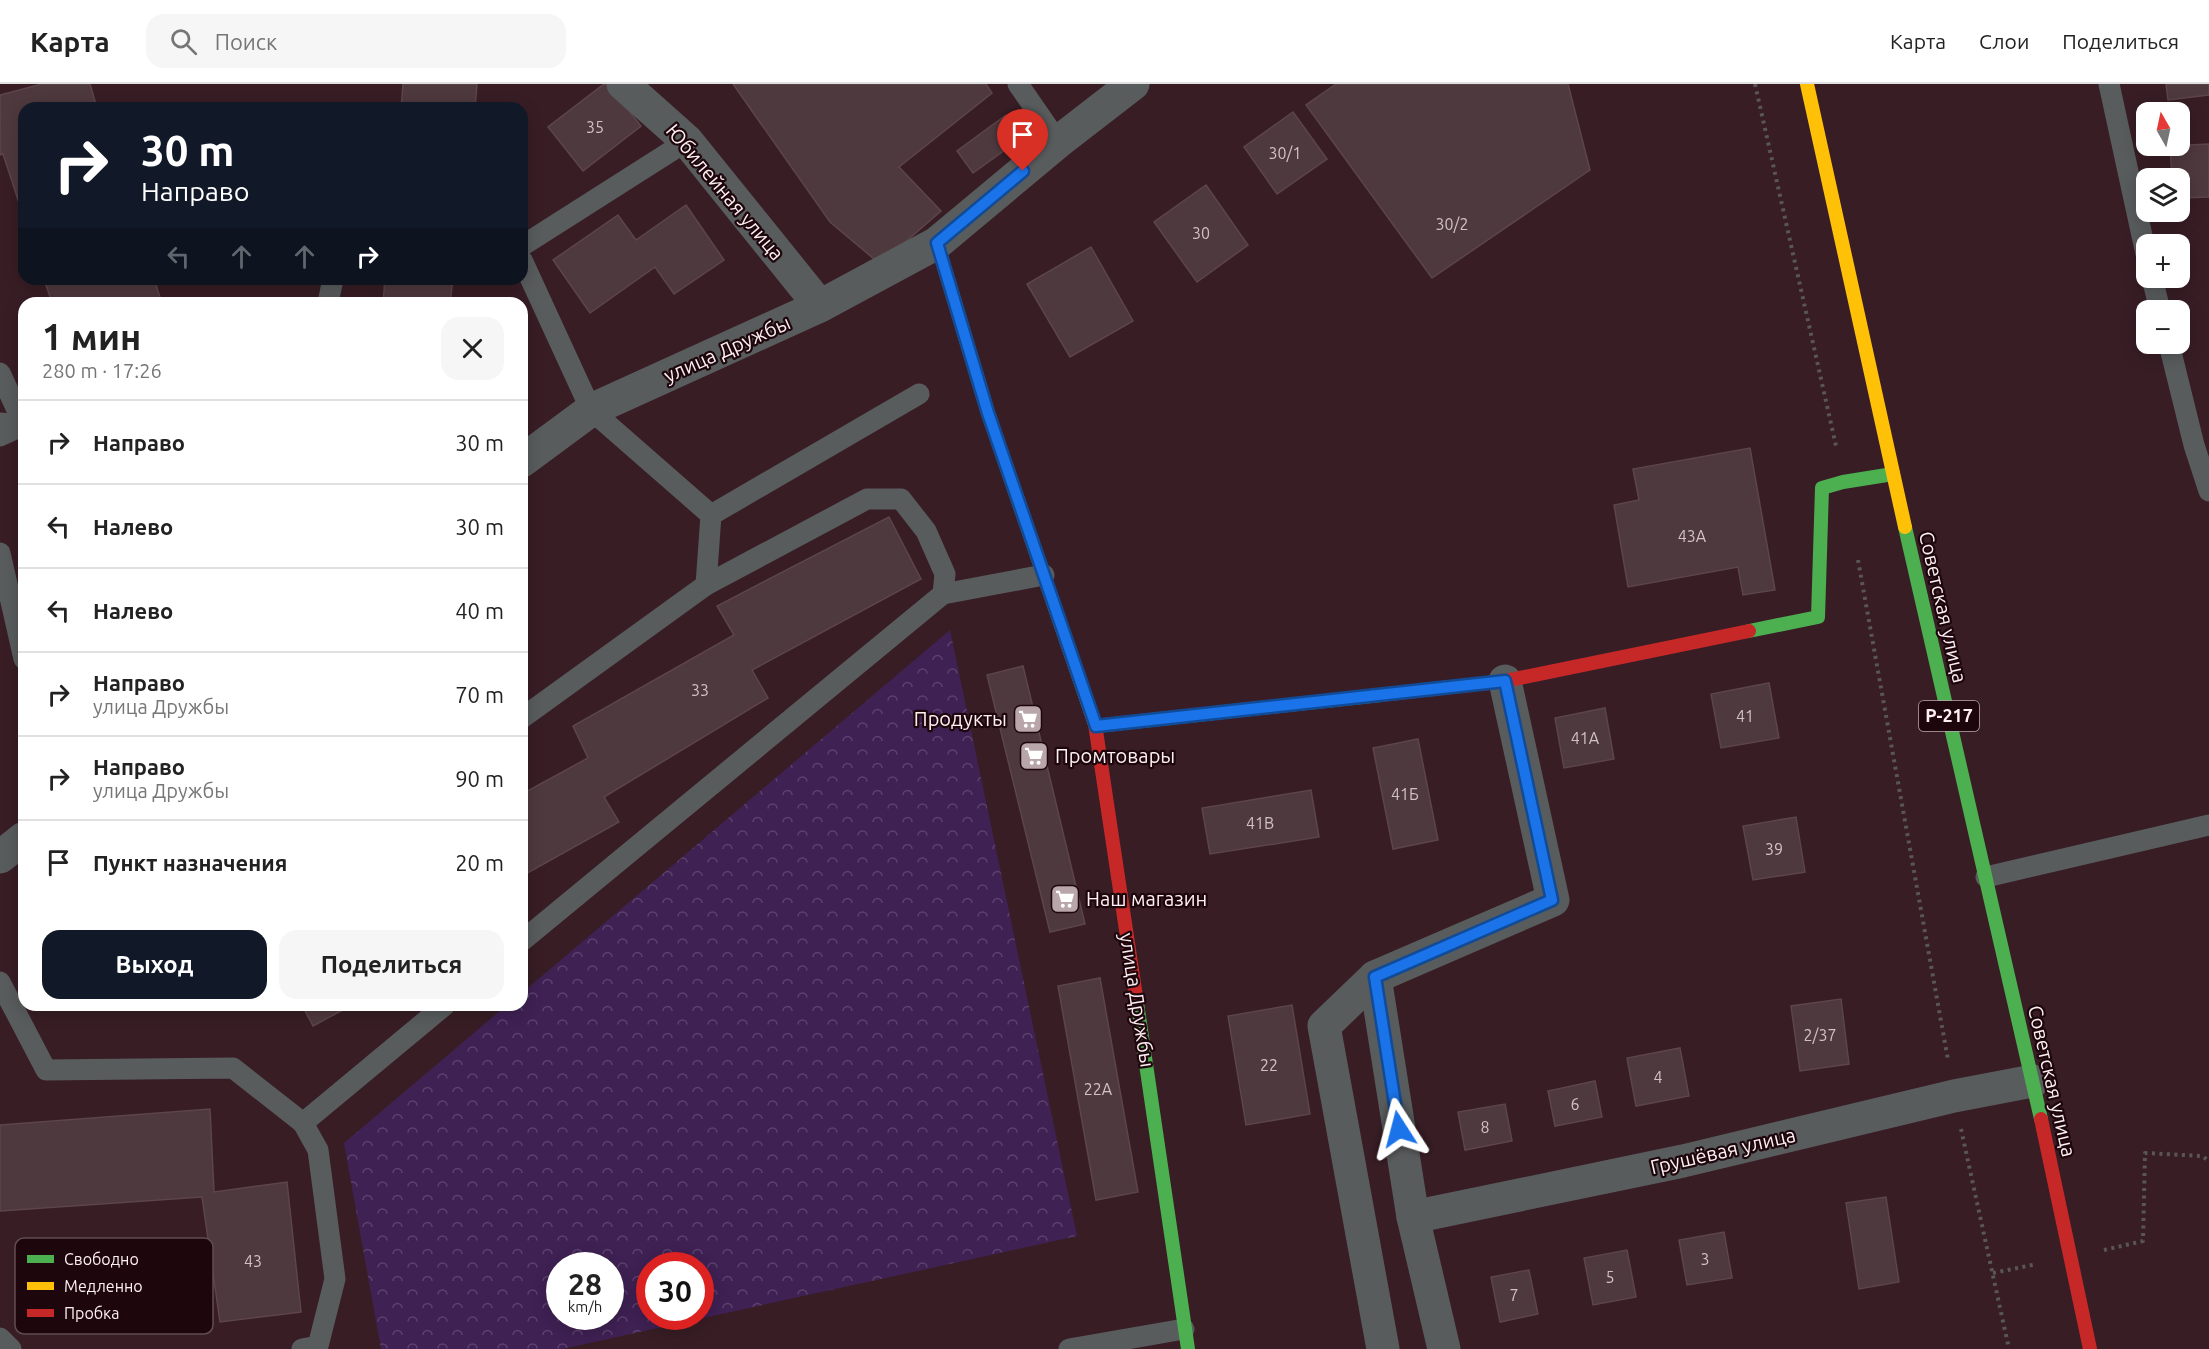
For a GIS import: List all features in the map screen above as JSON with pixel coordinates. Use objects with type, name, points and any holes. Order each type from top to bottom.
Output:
[{"type":"main road","name":"Советская улица","points":[[1807,84],[1893,474],[2032,1081],[2090,1349]]},
{"type":"main road","name":"улица Дружбы","points":[[937,243],[988,413],[1096,726],[1174,1244],[1186,1339]]},
{"type":"main road","points":[[1096,726],[1505,681],[1818,616],[1822,488],[1893,474]]},
{"type":"street","name":"Юбилейная улица","points":[[623,84],[687,141],[820,306]]},
{"type":"street","name":"улица Дружбы","points":[[528,457],[591,410],[820,306],[937,243],[1058,142],[1133,84]]},
{"type":"street","points":[[1383,1349],[1324,1026],[1375,977],[1552,900],[1505,681]]},
{"type":"street","points":[[0,857],[18,843]]},
{"type":"street","points":[[1375,977],[1413,1217],[1444,1349]]},
{"type":"street","name":"Грушёвая улица","points":[[1413,1217],[1683,1161],[1954,1096],[2032,1081]]},
{"type":"lane","points":[[1018,84],[1058,142]]},
{"type":"lane","points":[[2109,84],[2142,234]]},
{"type":"lane","points":[[528,242],[687,141]]},
{"type":"lane","points":[[528,273],[591,410],[711,515]]},
{"type":"lane","points":[[2171,354],[2193,445],[2209,490]]},
{"type":"lane","points":[[0,373],[18,412]]},
{"type":"lane","points":[[711,515],[919,394]]},
{"type":"lane","points":[[0,423],[18,424]]},
{"type":"lane","points":[[0,436],[18,428]]},
{"type":"lane","points":[[528,714],[706,585],[867,499],[901,499],[926,531],[945,574],[943,594]]},
{"type":"lane","points":[[706,585],[711,515]]},
{"type":"lane","points":[[0,553],[18,632]]},
{"type":"lane","points":[[528,936],[943,594],[1044,575]]},
{"type":"lane","points":[[1986,877],[2209,825]]},
{"type":"lane","points":[[0,982],[45,1070],[233,1068],[303,1123],[318,1150],[335,1279],[318,1346],[302,1349]]},
{"type":"lane","points":[[303,1123],[438,1011]]},
{"type":"lane","points":[[0,1338],[11,1349]]},
{"type":"lane","points":[[1069,1349],[1186,1339]]},
{"type":"path","points":[[1755,84],[1844,482]]},
{"type":"path","points":[[1856,551],[1954,1096],[2009,1349]]},
{"type":"path","points":[[2145,1153],[2202,1156],[2209,1161]]},
{"type":"green space","points":[[950,630],[1077,1236],[714,1316],[714,1252],[636,1252],[636,1330],[649,1330],[562,1349],[381,1349],[344,1143],[500,1011],[528,1011],[528,988]]},
{"type":"building","points":[[42,84],[90,84],[95,102],[18,102],[18,200],[3,154],[0,155],[0,95]]},
{"type":"building","points":[[403,84],[477,84],[476,102],[402,102]]},
{"type":"building","points":[[604,84],[608,84],[641,126],[583,171],[548,127]]},
{"type":"building","points":[[733,84],[986,84],[992,93],[899,167],[941,211],[880,264],[830,222]]},
{"type":"building","points":[[1336,84],[1568,84],[1590,170],[1432,278],[1306,105]]},
{"type":"building","points":[[2166,84],[2209,84],[2209,95],[2168,100]]},
{"type":"building","points":[[1293,112],[1327,159],[1277,194],[1244,147]]},
{"type":"building","points":[[1006,115],[1023,137],[973,173],[957,151]]},
{"type":"building","points":[[2209,144],[2209,197],[2190,198],[2190,168],[2171,168],[2171,156],[2190,156],[2190,145]]},
{"type":"building","points":[[1206,185],[1248,245],[1197,282],[1154,222]]},
{"type":"building","points":[[686,205],[724,260],[674,294],[655,267],[590,313],[553,260],[618,215],[636,240]]},
{"type":"building","points":[[1091,247],[1133,321],[1070,357],[1027,284]]},
{"type":"building","points":[[46,285],[156,285],[160,297],[50,297]]},
{"type":"building","points":[[384,285],[452,285],[451,297],[384,297]]},
{"type":"building","points":[[1750,448],[1775,590],[1743,595],[1738,567],[1628,587],[1614,505],[1639,500],[1633,469]]},
{"type":"building","points":[[889,517],[921,579],[752,670],[768,698],[604,797],[619,822],[528,873],[528,791],[588,758],[573,726],[734,635],[717,606]]},
{"type":"building","points":[[1023,666],[1085,924],[1050,932],[987,675]]},
{"type":"building","points":[[1769,683],[1779,738],[1721,748],[1711,694]]},
{"type":"building","points":[[1605,708],[1614,759],[1564,768],[1555,718]]},
{"type":"building","points":[[1418,739],[1438,840],[1393,849],[1373,748]]},
{"type":"building","points":[[1311,790],[1319,837],[1210,854],[1202,808]]},
{"type":"building","points":[[1796,817],[1805,872],[1753,880],[1743,826]]},
{"type":"building","points":[[1100,978],[1138,1192],[1096,1200],[1058,986]]},
{"type":"building","points":[[1841,999],[1849,1064],[1800,1071],[1791,1006]]},
{"type":"building","points":[[1292,1005],[1310,1114],[1246,1125],[1228,1016]]},
{"type":"building","points":[[305,1011],[341,1011],[313,1026]]},
{"type":"building","points":[[1680,1048],[1689,1096],[1636,1106],[1627,1058]]},
{"type":"building","points":[[1595,1081],[1602,1117],[1555,1126],[1548,1091]]},
{"type":"building","points":[[1505,1104],[1512,1141],[1465,1150],[1458,1112]]},
{"type":"building","points":[[210,1109],[214,1192],[287,1182],[301,1312],[220,1322],[213,1273],[213,1238],[208,1238],[202,1197],[0,1211],[0,1125]]},
{"type":"building","points":[[1886,1197],[1899,1282],[1859,1289],[1846,1203]]},
{"type":"building","points":[[1724,1232],[1732,1278],[1687,1285],[1679,1240]]},
{"type":"building","points":[[1627,1250],[1636,1297],[1593,1305],[1584,1258]]},
{"type":"building","points":[[1529,1270],[1538,1314],[1500,1322],[1491,1277]]},
{"type":"traffic: fast","points":[[1749,631],[1818,617],[1822,488],[1843,482],[1893,474]]},
{"type":"traffic: fast","points":[[1905,527],[2041,1119]]},
{"type":"traffic: fast","points":[[1096,726],[1380,695]]},
{"type":"traffic: fast","points":[[1137,1003],[1188,1349]]},
{"type":"traffic: slow","points":[[1807,84],[1905,527]]},
{"type":"traffic: slow","points":[[937,243],[988,413],[1095,724]]},
{"type":"traffic: jam","points":[[1380,695],[1505,681],[1749,631]]},
{"type":"traffic: jam","points":[[1095,724],[1137,1003]]},
{"type":"traffic: jam","points":[[2041,1119],[2090,1349]]},
{"type":"place","name":"Продукты","points":[[1028,719]]},
{"type":"place","name":"Промтовары","points":[[1034,756]]},
{"type":"place","name":"Наш магазин","points":[[1065,899]]},
{"type":"route","points":[[1023,171],[937,243],[988,413],[1096,726],[1505,681],[1552,900],[1375,977],[1399,1129]]}]
